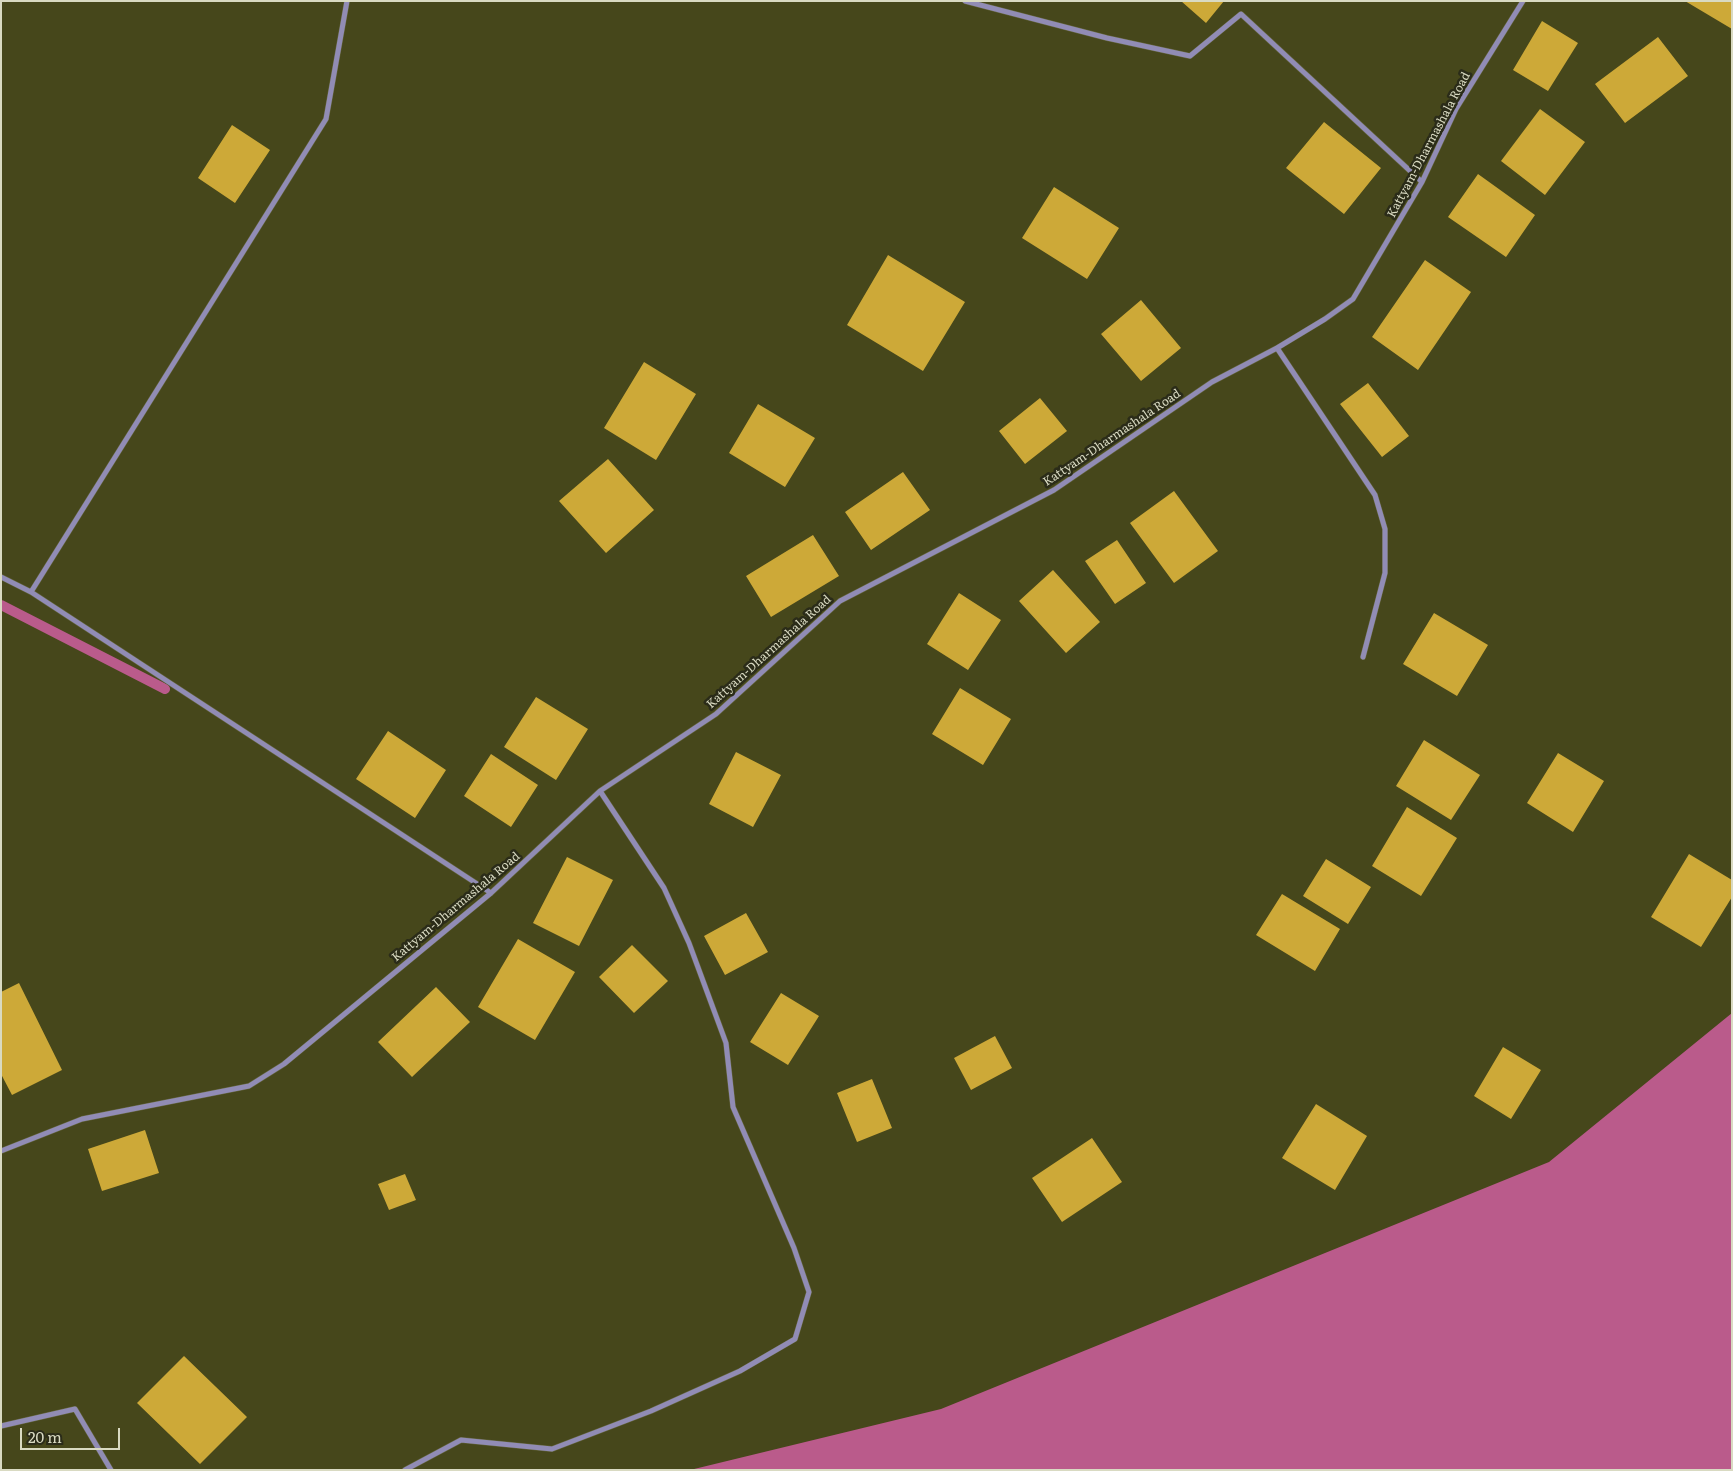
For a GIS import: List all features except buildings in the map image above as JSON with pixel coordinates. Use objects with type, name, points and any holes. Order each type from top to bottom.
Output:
[{"type":"street","points":[[31,592],[326,119],[347,1]]},
{"type":"street","points":[[965,1],[1107,38],[1190,56],[1241,14],[1422,182]]},
{"type":"street","name":"Kattyam-Dharmashala Road","points":[[1,1151],[82,1119],[249,1086],[284,1064],[491,893],[600,791],[716,714],[840,601],[1054,490],[1212,382],[1277,348],[1325,319],[1353,299],[1422,182],[1456,108],[1523,1]]},
{"type":"street","points":[[1277,348],[1375,495],[1385,529],[1385,573],[1362,657]]},
{"type":"street","points":[[1,577],[31,592],[491,893]]},
{"type":"street","points":[[405,1470],[461,1440],[552,1449],[651,1411],[740,1371],[795,1339],[809,1292],[794,1248],[733,1106],[726,1044],[689,943],[664,888],[600,791]]},
{"type":"street","points":[[1,1426],[75,1409],[110,1470]]},
{"type":"shaded area","points":[[1732,1013],[1732,1470],[690,1470],[941,1409],[1549,1162]]},
{"type":"waterway","points":[[1,605],[165,689]]}]
